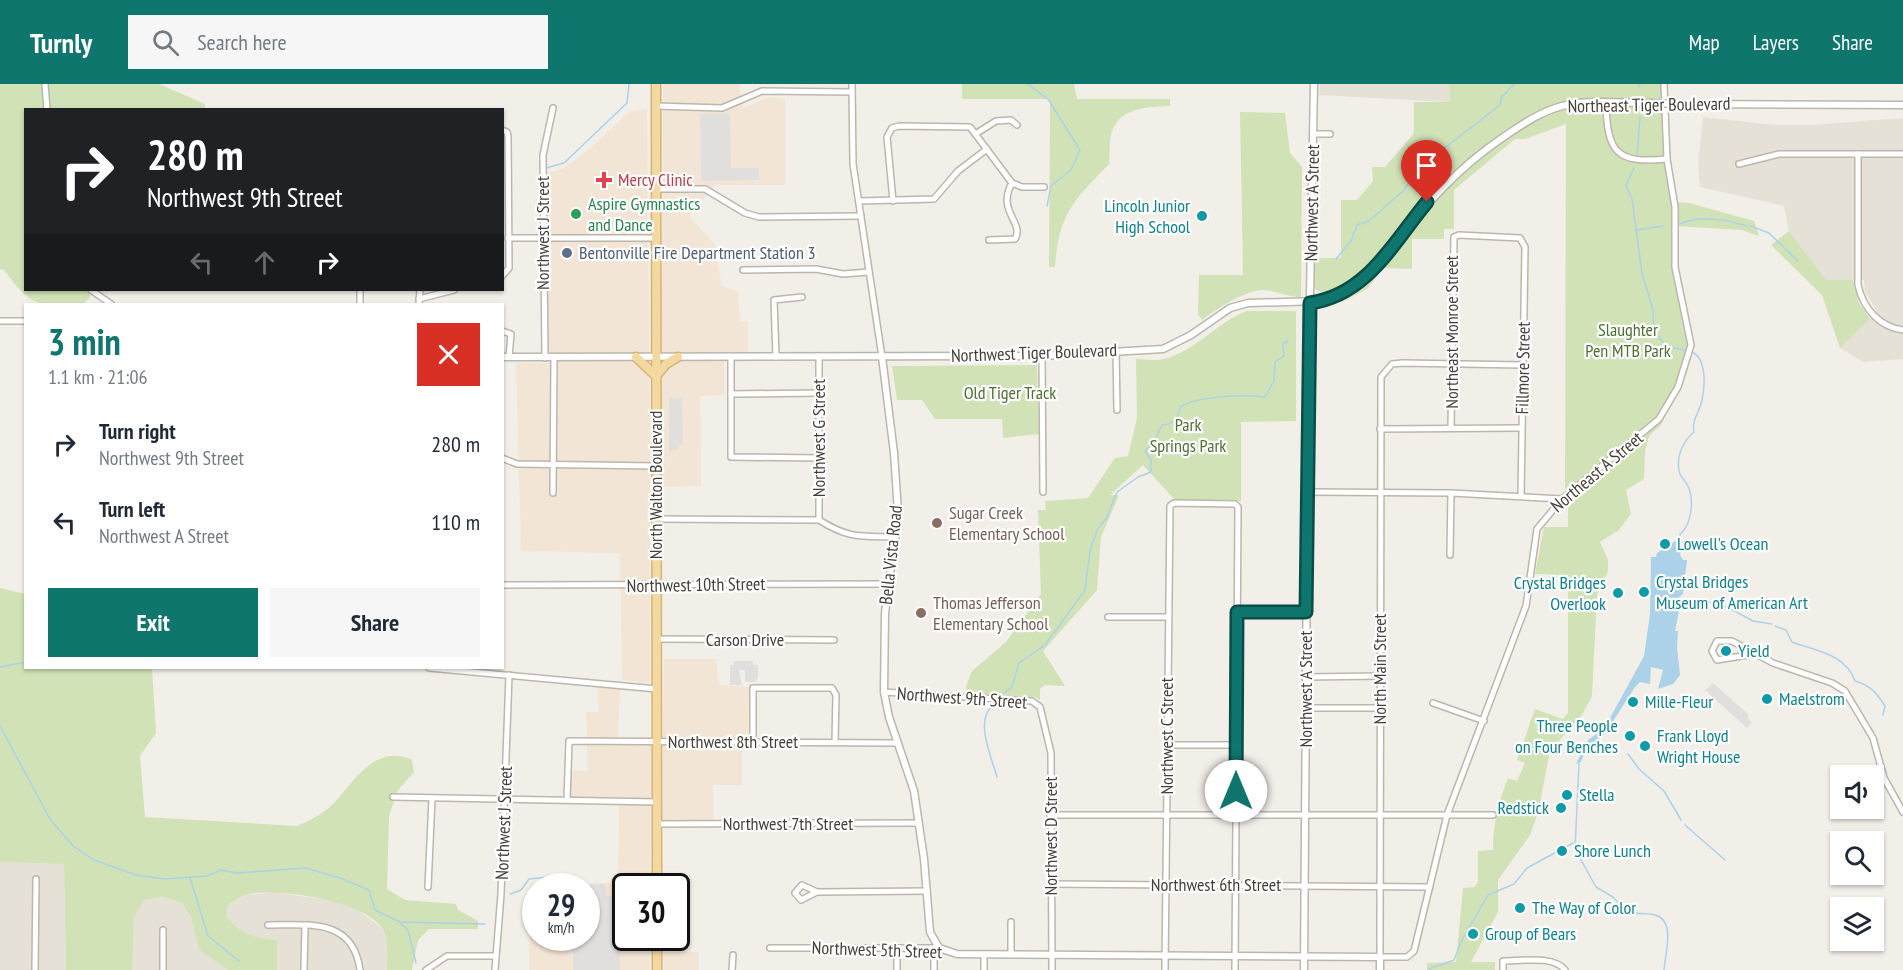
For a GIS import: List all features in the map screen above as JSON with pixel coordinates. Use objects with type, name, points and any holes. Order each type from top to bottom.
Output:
[{"type":"main road","name":"North Walton Boulevard","points":[[656,84],[657,873]]},
{"type":"main road","points":[[636,357],[656,376],[668,361],[678,357]]},
{"type":"main road","points":[[657,951],[657,970]]},
{"type":"street","points":[[45,84],[48,108]]},
{"type":"street","name":"Bella Vista Road","points":[[852,84],[851,136],[882,357],[896,483],[896,537],[885,613],[884,692],[911,782],[919,823],[930,932],[939,948]]},
{"type":"street","name":"Northwest A Street","points":[[1304,970],[1306,612],[1314,84]]},
{"type":"street","name":"Northeast A Street","points":[[1380,957],[1407,957],[1414,951],[1447,815],[1526,606],[1538,529],[1562,499],[1659,419],[1674,394],[1689,353],[1691,334],[1675,267],[1675,207],[1667,159],[1664,84]]},
{"type":"street","points":[[656,106],[722,108],[762,91],[852,92]]},
{"type":"street","points":[[1606,103],[1606,128],[1617,151],[1631,160],[1642,162],[1667,159]]},
{"type":"street","name":"Northeast Tiger Boulevard","points":[[1383,258],[1435,193],[1468,161],[1546,111],[1571,105],[1606,103],[1903,105]]},
{"type":"street","name":"Northwest J Street","points":[[545,358],[542,238],[543,155],[553,108]]},
{"type":"street","points":[[977,133],[996,121],[1011,120],[1017,125]]},
{"type":"street","points":[[893,201],[887,137],[892,128],[899,126],[965,126],[977,133],[1012,183],[1022,187],[1044,187]]},
{"type":"street","points":[[504,130],[508,136],[508,268],[504,273]]},
{"type":"street","points":[[1313,134],[1330,134]]},
{"type":"street","points":[[859,201],[933,199],[958,171],[987,149]]},
{"type":"street","points":[[1739,164],[1779,154],[1903,154]]},
{"type":"street","points":[[1858,154],[1858,285],[1860,296],[1875,317],[1886,325],[1903,330]]},
{"type":"street","points":[[989,240],[1009,241],[1015,239],[1018,234],[1018,226],[1009,215],[1006,205],[1007,192],[1012,183]]},
{"type":"street","points":[[656,189],[705,189],[745,213],[759,217],[861,216]]},
{"type":"street","name":"Northeast Monroe Street","points":[[1380,429],[1451,428],[1455,237],[1489,235],[1523,240]]},
{"type":"street","points":[[508,238],[656,238]]},
{"type":"street","name":"Fillmore Street","points":[[1521,496],[1523,240]]},
{"type":"street","name":"Northwest Tiger Boulevard","points":[[506,357],[1042,356],[1163,349],[1237,305],[1310,303],[1337,296],[1358,285],[1383,258]]},
{"type":"street","points":[[743,270],[816,268],[843,274],[869,272]]},
{"type":"street","points":[[93,291],[110,303]]},
{"type":"street","points":[[419,302],[451,291]]},
{"type":"street","points":[[776,357],[774,300],[802,297]]},
{"type":"street","points":[[0,321],[24,321]]},
{"type":"street","points":[[504,332],[512,334],[505,346],[506,357]]},
{"type":"street","points":[[1116,350],[1117,410]]},
{"type":"street","points":[[1042,356],[1043,492]]},
{"type":"street","points":[[731,357],[731,458],[819,458]]},
{"type":"street","name":"Northwest G Street","points":[[819,357],[819,520]]},
{"type":"street","points":[[553,493],[554,358]]},
{"type":"street","points":[[1452,363],[1523,365]]},
{"type":"street","name":"North Main Street","points":[[1380,970],[1381,377],[1392,364],[1452,363]]},
{"type":"street","points":[[731,394],[819,393]]},
{"type":"street","points":[[1451,428],[1482,430],[1522,428]]},
{"type":"street","points":[[504,459],[517,464],[553,466],[657,466]]},
{"type":"street","points":[[1308,492],[1451,493],[1562,499]]},
{"type":"street","points":[[1450,555],[1451,493]]},
{"type":"street","name":"Northwest C Street","points":[[1166,970],[1168,617],[1170,506],[1173,503],[1235,504],[1238,507],[1237,612]]},
{"type":"street","points":[[657,519],[819,520],[838,532],[851,536],[896,537]]},
{"type":"street","name":"Northwest 10th Street","points":[[504,585],[889,584]]},
{"type":"street","points":[[1234,970],[1237,612],[1306,612]]},
{"type":"street","points":[[1108,617],[1168,617]]},
{"type":"street","name":"Carson Drive","points":[[657,639],[834,640]]},
{"type":"street","points":[[1754,654],[1717,660],[1712,651],[1717,641],[1727,639],[1780,666],[1832,683],[1845,691],[1873,738],[1884,778],[1903,812]]},
{"type":"street","points":[[448,669],[657,688]]},
{"type":"street","name":"Northwest J Street","points":[[495,970],[509,675]]},
{"type":"street","points":[[1306,677],[1380,676]]},
{"type":"street","points":[[753,742],[753,688],[832,688],[836,695],[835,742]]},
{"type":"street","name":"Northwest 9th Street","points":[[884,692],[1032,701],[1039,705]]},
{"type":"street","points":[[1432,703],[1484,721]]},
{"type":"street","name":"Northwest D Street","points":[[1039,705],[1042,709],[1051,753],[1052,970]]},
{"type":"street","points":[[1306,708],[1381,708]]},
{"type":"street","name":"Northwest 8th Street","points":[[567,800],[569,741],[898,743]]},
{"type":"street","points":[[1167,745],[1236,745]]},
{"type":"street","points":[[393,798],[657,802]]},
{"type":"street","points":[[428,887],[432,798]]},
{"type":"street","points":[[1050,815],[1493,815]]},
{"type":"street","name":"Northwest 7th Street","points":[[657,824],[919,823]]},
{"type":"street","points":[[35,970],[36,879]]},
{"type":"street","name":"Northwest 6th Street","points":[[1051,884],[1430,887]]},
{"type":"street","points":[[817,892],[927,891]]},
{"type":"street","points":[[1011,922],[1011,955]]},
{"type":"street","points":[[268,925],[328,927],[342,933],[352,943],[358,955],[360,970]]},
{"type":"street","points":[[304,970],[305,925]]},
{"type":"street","points":[[163,970],[164,930]]},
{"type":"street","name":"Northwest 5th Street","points":[[770,948],[939,948],[957,954],[984,955],[1380,957]]},
{"type":"street","points":[[934,970],[934,955],[939,948]]},
{"type":"street","points":[[897,949],[897,970]]},
{"type":"street","points":[[732,970],[733,955]]},
{"type":"street","points":[[984,955],[984,970]]},
{"type":"street","points":[[426,970],[447,956],[496,957]]},
{"type":"street","points":[[1503,970],[1503,961],[1547,961],[1564,969]]},
{"type":"shaded area","points":[[663,84],[739,84],[743,108],[770,97],[785,99],[785,185],[715,185],[689,216],[714,243],[722,286],[738,292],[740,322],[748,321],[748,361],[724,362],[724,395],[700,396],[701,486],[661,487]]},
{"type":"shaded area","points":[[1320,84],[1449,84],[1450,102],[1319,95]]},
{"type":"shaded area","points":[[647,109],[650,683],[622,680],[620,553],[521,551],[516,362],[548,363],[547,173],[563,169],[593,146],[629,112]]},
{"type":"shaded area","points":[[700,114],[730,114],[731,168],[759,168],[759,180],[701,181]]},
{"type":"shaded area","points":[[1703,117],[1774,125],[1812,125],[1903,118],[1903,359],[1863,362],[1840,348],[1877,312],[1865,291],[1864,280],[1826,280],[1789,231],[1784,206],[1700,187],[1698,165]]},
{"type":"shaded area","points":[[669,398],[682,398],[683,445],[678,445],[678,450],[669,450]]},
{"type":"shaded area","points":[[664,659],[716,659],[719,685],[749,687],[748,748],[742,748],[742,785],[713,785],[713,820],[662,820]]},
{"type":"shaded area","points":[[734,661],[753,661],[753,665],[758,665],[758,678],[755,682],[745,682],[745,670],[739,670],[742,685],[730,685],[730,665],[734,665]]},
{"type":"shaded area","points":[[1713,683],[1749,715],[1747,718],[1752,722],[1747,728],[1705,690]]},
{"type":"shaded area","points":[[598,685],[620,687],[618,740],[651,740],[650,873],[618,873],[619,800],[569,799],[570,770],[588,771],[586,712],[599,712]]},
{"type":"shaded area","points":[[0,862],[64,864],[66,970],[0,970]]},
{"type":"shaded area","points":[[600,883],[612,883],[612,951],[650,951],[650,970],[529,970],[529,951],[600,951]]},
{"type":"shaded area","points":[[600,884],[606,886],[607,896],[612,896],[612,951],[620,951],[620,970],[573,970],[573,951],[600,951]]},
{"type":"shaded area","points":[[274,892],[340,902],[360,912],[382,928],[387,943],[387,970],[277,970],[277,941],[253,938],[237,929],[226,916],[228,905],[247,895]]},
{"type":"shaded area","points":[[165,897],[182,903],[191,917],[199,950],[228,970],[132,970],[134,918],[144,900]]},
{"type":"shaded area","points":[[663,952],[699,952],[699,970],[663,970]]},
{"type":"green space","points":[[0,84],[159,84],[205,104],[205,108],[24,108],[24,291],[89,291],[90,298],[84,303],[37,302],[22,292],[4,270],[0,269]]},
{"type":"green space","points":[[962,84],[1074,84],[1077,99],[1170,99],[1170,106],[1134,110],[1120,119],[1110,138],[1109,164],[1070,209],[1060,234],[1055,267],[1049,267],[1050,99],[962,99]]},
{"type":"green space","name":"Slaughter Pen MTB Park","points":[[1449,84],[1662,84],[1672,171],[1667,171],[1673,202],[1689,203],[1754,221],[1759,236],[1742,230],[1675,226],[1676,267],[1690,340],[1685,372],[1661,425],[1649,436],[1645,451],[1644,479],[1626,490],[1631,514],[1619,530],[1600,542],[1608,560],[1608,571],[1597,594],[1592,696],[1582,715],[1550,751],[1538,813],[1530,835],[1498,880],[1498,912],[1471,962],[1495,962],[1495,970],[1427,970],[1427,963],[1456,962],[1463,888],[1475,887],[1478,881],[1478,851],[1493,850],[1499,805],[1508,778],[1517,781],[1525,763],[1517,760],[1535,709],[1563,719],[1568,713],[1568,575],[1535,574],[1544,527],[1568,527],[1568,489],[1565,489],[1566,124],[1525,139],[1515,139],[1454,190],[1454,229],[1444,229],[1444,239],[1412,239],[1412,269],[1383,268],[1367,289],[1342,302],[1313,288],[1313,258],[1341,258],[1341,200],[1357,200],[1373,181],[1372,167],[1385,167],[1414,133],[1414,102],[1450,102]]},
{"type":"green space","points":[[1240,112],[1285,113],[1290,153],[1302,167],[1301,297],[1267,290],[1255,291],[1231,301],[1202,320],[1198,314],[1199,275],[1243,275]]},
{"type":"green space","points":[[1789,231],[1826,280],[1853,280],[1859,303],[1870,319],[1840,348],[1822,295],[1771,245]]},
{"type":"green space","name":"Park Springs Park","points":[[1247,311],[1296,311],[1296,421],[1241,422],[1241,501],[1175,500],[1143,465],[1110,495],[1119,495],[1101,537],[1097,590],[1043,651],[1065,686],[1045,685],[1040,689],[1040,700],[1035,697],[967,693],[966,686],[972,671],[1006,642],[1041,594],[1038,510],[1046,510],[1045,501],[1088,498],[1115,458],[1128,456],[1137,418],[1136,359],[1161,360],[1176,355]]},
{"type":"green space","name":"Old Tiger Track","points":[[1037,365],[1039,434],[1003,438],[1002,419],[935,419],[922,400],[897,400],[892,366]]},
{"type":"green space","points":[[0,588],[24,594],[24,669],[152,669],[156,733],[140,756],[145,817],[297,826],[329,808],[366,767],[376,761],[399,756],[412,760],[414,772],[398,790],[389,816],[387,889],[405,900],[456,904],[458,910],[478,921],[478,929],[429,929],[418,940],[412,970],[387,970],[387,943],[382,928],[358,910],[300,895],[249,894],[228,905],[226,916],[248,934],[277,940],[277,970],[228,970],[199,950],[191,917],[182,903],[164,897],[144,900],[134,918],[132,970],[66,970],[64,864],[0,862]]},
{"type":"water","points":[[1680,538],[1683,543],[1680,555],[1683,560],[1687,560],[1683,594],[1678,598],[1681,601],[1675,631],[1678,631],[1680,675],[1673,684],[1658,689],[1663,670],[1651,667],[1650,684],[1640,682],[1635,687],[1604,735],[1586,749],[1581,762],[1576,764],[1588,740],[1604,729],[1644,656],[1650,614],[1651,557],[1656,557],[1657,553]]},
{"type":"waterway","points":[[546,168],[564,163],[627,103],[629,84]]},
{"type":"waterway","points":[[1027,84],[1048,99],[1080,150],[1071,170],[1051,186],[1047,206]]},
{"type":"waterway","points":[[1336,259],[1351,241],[1357,225],[1369,221],[1403,191],[1424,164],[1500,105],[1501,98],[1514,84]]},
{"type":"waterway","points":[[1637,156],[1640,117]]},
{"type":"waterway","points":[[1634,168],[1626,186],[1632,199],[1642,273],[1653,310],[1654,330],[1666,346],[1688,351]]},
{"type":"waterway","points":[[1680,224],[1705,219],[1722,220],[1747,226]]},
{"type":"waterway","points":[[1637,230],[1663,226]]},
{"type":"waterway","points":[[1751,226],[1769,233],[1798,261]]},
{"type":"waterway","points":[[1003,694],[1012,687],[1019,663],[1045,645],[1085,590],[1090,551],[1098,528],[1106,519],[1117,492],[1138,477],[1151,472],[1151,460],[1145,451],[1155,440],[1162,425],[1172,422],[1177,417],[1181,406],[1199,400],[1222,397],[1265,397],[1274,381],[1275,362],[1284,356],[1283,344],[1288,341]]},
{"type":"waterway","points":[[1680,538],[1680,534],[1687,525],[1691,505],[1690,491],[1680,474],[1678,463],[1683,446],[1694,432],[1704,388],[1703,367],[1697,355],[1692,352]]},
{"type":"waterway","points":[[1705,601],[1727,607],[1753,621],[1772,624]]},
{"type":"waterway","points":[[1775,626],[1786,630],[1792,642],[1820,651],[1845,665],[1855,681],[1869,687],[1879,697],[1885,706],[1883,715]]},
{"type":"waterway","points":[[0,667],[24,662]]},
{"type":"waterway","points":[[996,704],[989,710],[984,727],[997,777]]},
{"type":"waterway","points":[[0,726],[50,819],[73,846],[94,860],[136,875],[165,879],[207,876],[221,870],[237,873],[306,868],[369,890],[375,910],[400,922],[485,924]]},
{"type":"waterway","points":[[1628,754],[1639,769],[1664,791],[1681,820]]},
{"type":"waterway","points":[[1579,764],[1575,849],[1596,887],[1613,897],[1627,912],[1655,915],[1665,923],[1668,938],[1664,970]]},
{"type":"waterway","points":[[1685,825],[1725,860]]},
{"type":"waterway","points":[[1429,969],[1454,960],[1461,942],[1488,895],[1514,884],[1527,868],[1573,843]]},
{"type":"waterway","points":[[190,878],[208,936],[239,961]]},
{"type":"waterway","points":[[510,894],[522,889]]},
{"type":"waterway","points":[[400,923],[408,930],[416,963]]},
{"type":"place","name":"Mercy Clinic","points":[[604,180]]},
{"type":"place","name":"Aspire Gymnastics and Dance","points":[[576,214]]},
{"type":"place","name":"Lincoln Junior High School","points":[[1202,216]]},
{"type":"place","name":"Bentonville Fire Department Station 3","points":[[567,253]]},
{"type":"place","name":"Sugar Creek Elementary School","points":[[937,523]]},
{"type":"place","name":"Lowell's Ocean","points":[[1665,544]]},
{"type":"place","name":"Crystal Bridges Museum of American Art","points":[[1644,592]]},
{"type":"place","name":"Crystal Bridges Overlook","points":[[1618,593]]},
{"type":"place","name":"Thomas Jefferson Elementary School","points":[[921,613]]},
{"type":"place","name":"Yield","points":[[1726,651]]},
{"type":"place","name":"Maelstrom","points":[[1767,699]]},
{"type":"place","name":"Mille-Fleur","points":[[1633,702]]},
{"type":"place","name":"Three People on Four Benches","points":[[1630,736]]},
{"type":"place","name":"Frank Lloyd Wright House","points":[[1645,746]]},
{"type":"place","name":"Stella","points":[[1567,795]]},
{"type":"place","name":"Redstick","points":[[1561,808]]},
{"type":"place","name":"Shore Lunch","points":[[1562,851]]},
{"type":"place","name":"The Way of Color","points":[[1520,908]]},
{"type":"place","name":"Group of Bears","points":[[1473,934]]},
{"type":"route","points":[[1236,791],[1237,612],[1306,612],[1309,306],[1310,303],[1337,296],[1358,285],[1371,273],[1427,202]]}]
